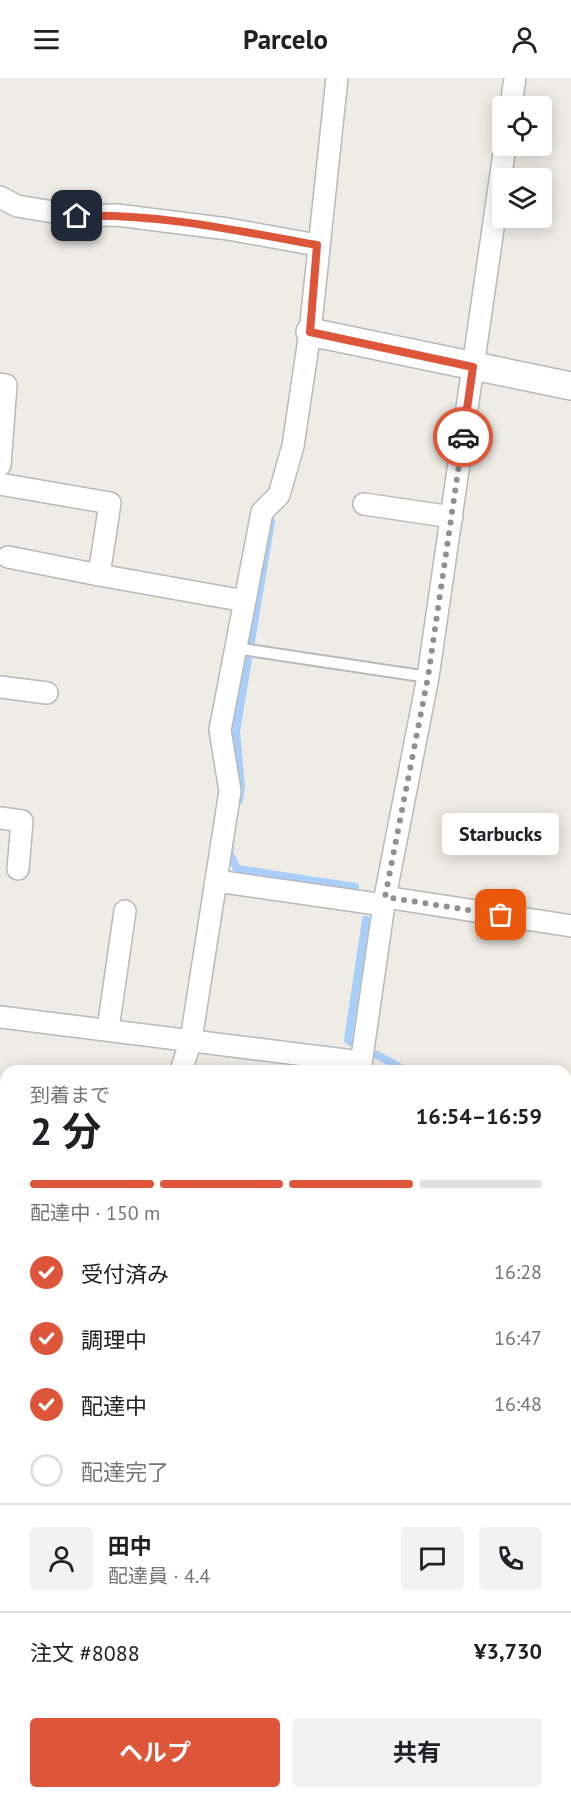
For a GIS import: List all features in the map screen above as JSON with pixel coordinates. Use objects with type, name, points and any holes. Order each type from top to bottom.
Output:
[{"type":"street","points":[[183,1065],[191,1040],[230,791],[220,730],[238,648],[244,601],[262,512],[279,495],[292,447],[310,332],[317,245],[337,78]]},
{"type":"street","points":[[512,96],[515,78]]},
{"type":"street","points":[[360,1065],[385,901],[428,677],[504,156]]},
{"type":"street","points":[[0,196],[17,206],[77,216],[117,215],[228,229],[317,245]]},
{"type":"street","points":[[310,332],[571,387]]},
{"type":"street","points":[[0,384],[6,385],[0,465]]},
{"type":"street","points":[[0,484],[110,503],[99,575]]},
{"type":"street","points":[[364,504],[452,517]]},
{"type":"street","points":[[8,557],[244,601]]},
{"type":"street","points":[[0,687],[47,693]]},
{"type":"street","points":[[0,818],[22,821],[18,869]]},
{"type":"street","points":[[216,881],[571,926]]},
{"type":"street","points":[[108,1029],[125,910]]},
{"type":"street","points":[[0,1017],[191,1040],[347,1065]]},
{"type":"lane","points":[[238,648],[428,677]]},
{"type":"waterway","points":[[239,800],[241,787],[236,731],[271,521]]},
{"type":"waterway","points":[[230,847],[229,852],[237,869],[355,887]]},
{"type":"waterway","points":[[355,1044],[348,1040],[366,920]]},
{"type":"waterway","points":[[377,1055],[396,1065]]},
{"type":"way so far","points":[[463,437],[428,677],[385,897],[501,915]]},
{"type":"place","name":"Starbucks","points":[[501,915]]},
{"type":"route","points":[[77,216],[117,215],[228,229],[317,245],[310,332],[473,367],[463,437]]}]
